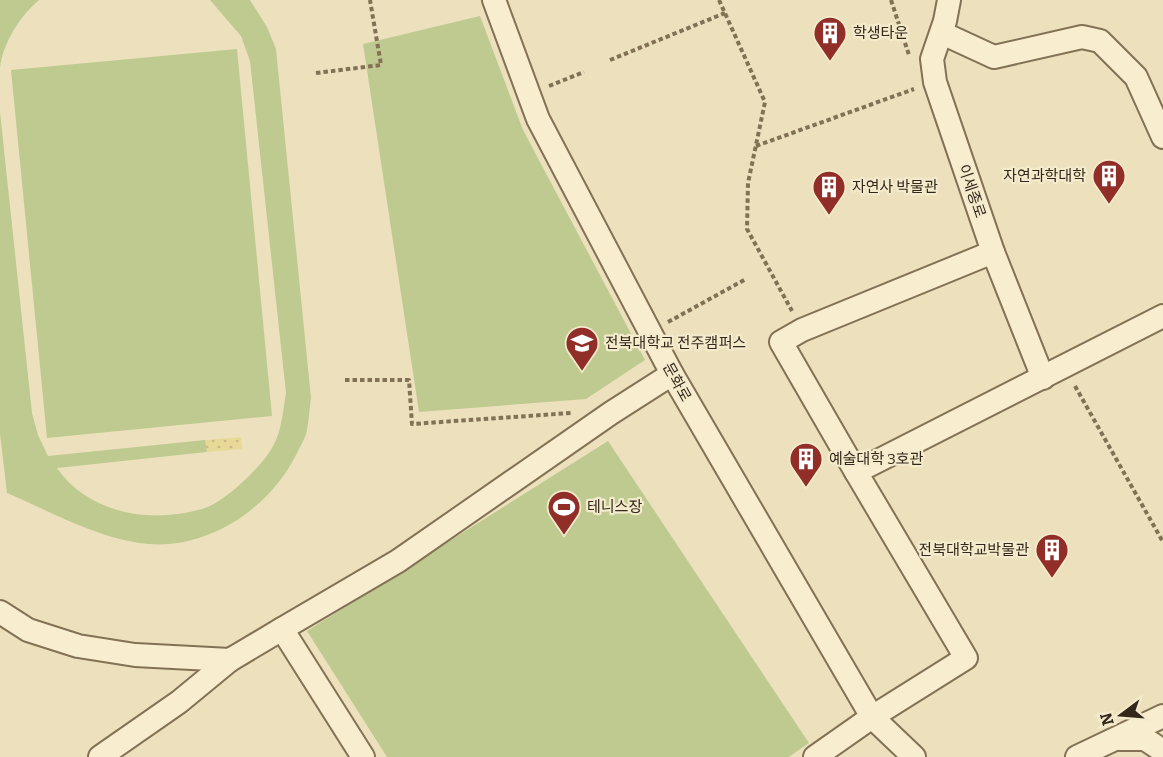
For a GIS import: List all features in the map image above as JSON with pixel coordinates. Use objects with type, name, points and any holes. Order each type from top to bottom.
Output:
[{"type":"lane","name":"문화로","points":[[494,0],[538,119],[672,374],[872,717],[914,757]]},
{"type":"lane","name":"이세종로","points":[[949,0],[942,33],[932,59],[935,82],[993,252],[1043,378]]},
{"type":"lane","points":[[942,33],[994,57],[1082,37],[1100,41],[1136,77],[1160,123]]},
{"type":"lane","points":[[815,757],[872,717],[966,658],[781,342],[802,330],[993,252]]},
{"type":"lane","points":[[856,472],[1163,316]]},
{"type":"lane","points":[[100,757],[179,702],[230,660],[398,561],[611,413],[672,374]]},
{"type":"lane","points":[[0,612],[28,630],[78,646],[135,655],[230,660]]},
{"type":"lane","points":[[282,629],[363,757]]},
{"type":"lane","points":[[1077,757],[1163,717]]},
{"type":"lane","points":[[1115,739],[1145,739],[1163,751]]},
{"type":"path","points":[[316,73],[381,65],[370,0]]},
{"type":"path","points":[[719,0],[765,102],[748,183],[747,229],[802,330]]},
{"type":"path","points":[[891,0],[912,63]]},
{"type":"path","points":[[610,60],[724,13]]},
{"type":"path","points":[[546,87],[584,72]]},
{"type":"path","points":[[756,146],[935,82]]},
{"type":"path","points":[[662,324],[746,279]]},
{"type":"path","points":[[345,380],[409,380],[412,424],[578,413]]},
{"type":"path","points":[[1072,381],[1163,542]]},
{"type":"sand","points":[[241,437],[242,449],[207,452],[205,440]]},
{"type":"green space","points":[[0,0],[39,0],[25,14],[14,31],[5,49],[0,68]]},
{"type":"green space","points":[[210,0],[250,0],[267,27],[276,49],[311,398],[308,421],[304,439],[284,475],[269,494],[251,510],[231,524],[187,541],[163,544],[139,543],[88,529],[7,493],[0,434],[0,112],[32,413],[38,435],[48,456],[205,440],[207,452],[57,468],[70,484],[86,496],[122,511],[142,515],[162,515],[211,506],[242,483],[268,454],[278,434],[286,393],[250,61],[241,36]]},
{"type":"green space","points":[[480,16],[523,130],[645,360],[586,399],[419,412],[363,44]]},
{"type":"green space","points":[[237,49],[272,416],[47,438],[11,70]]},
{"type":"green space","name":"테니스장","points":[[608,441],[809,743],[789,757],[387,757],[307,631]]},
{"type":"place","name":"학생타운","points":[[830,62]]},
{"type":"place","name":"자연과학대학","points":[[1109,205]]},
{"type":"place","name":"자연사 박물관","points":[[829,216]]},
{"type":"place","name":"전북대학교 전주캠퍼스","points":[[582,372]]},
{"type":"place","name":"예술대학 3호관","points":[[806,488]]},
{"type":"place","name":"테니스장","points":[[564,536]]},
{"type":"place","name":"전북대학교박물관","points":[[1052,579]]}]
